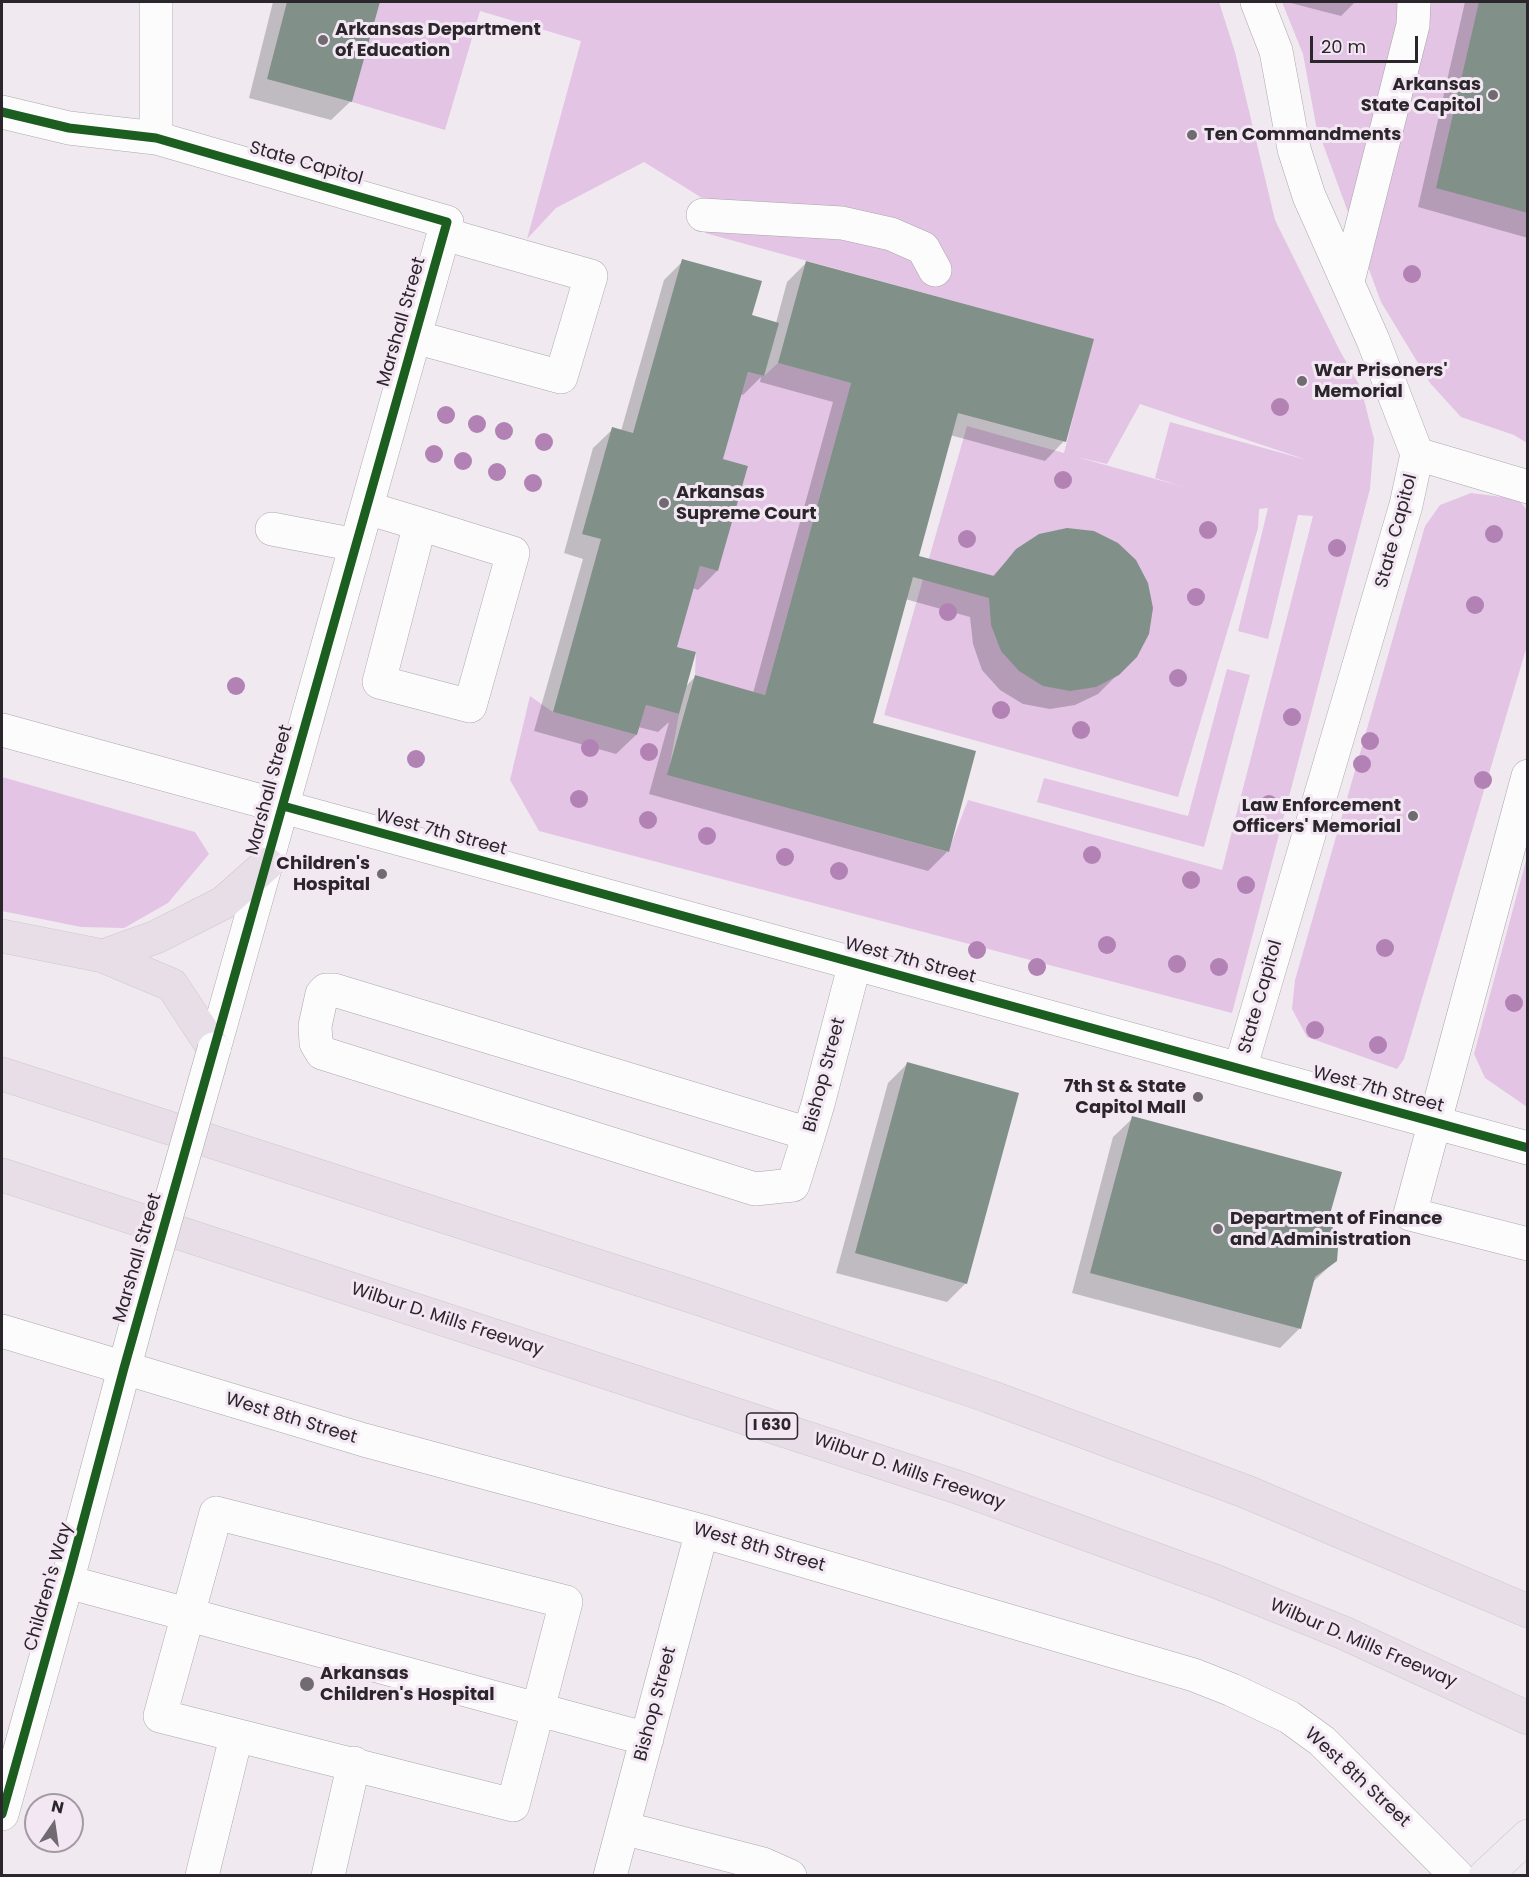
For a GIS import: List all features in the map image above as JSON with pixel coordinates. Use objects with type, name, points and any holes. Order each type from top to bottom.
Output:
[{"type":"highway","points":[[103,956],[156,937],[223,903],[267,864]]},
{"type":"highway","points":[[2,936],[103,956],[172,985],[214,1049]]},
{"type":"highway","points":[[2,1074],[694,1297],[988,1396],[1248,1492],[1527,1611]]},
{"type":"highway","name":"Wilbur D. Mills Freeway","points":[[2,1175],[960,1488],[1301,1616],[1527,1718]]},
{"type":"main road","points":[[1485,1875],[1527,1836]]},
{"type":"street","points":[[156,2],[156,138]]},
{"type":"street","name":"State Capitol","points":[[1240,1069],[1406,505],[1417,454],[1348,281],[1308,196],[1294,149],[1276,51],[1257,2]]},
{"type":"street","points":[[1348,281],[1413,25],[1414,2]]},
{"type":"street","name":"State Capitol","points":[[2,112],[69,128],[156,138],[446,228],[591,276],[561,377],[415,337]]},
{"type":"street","points":[[703,215],[842,223],[891,234],[923,248],[935,270]]},
{"type":"street","name":"Marshall Street","points":[[124,1368],[446,228]]},
{"type":"street","points":[[1417,454],[1527,487]]},
{"type":"street","points":[[367,508],[420,524],[513,553],[470,705],[379,681],[420,524]]},
{"type":"street","points":[[272,529],[356,545]]},
{"type":"street","name":"West 7th Street","points":[[2,730],[1527,1148]]},
{"type":"street","points":[[1527,776],[1410,1214],[1527,1244]]},
{"type":"street","name":"Bishop Street","points":[[809,1134],[334,990],[326,990],[322,994],[315,1026],[316,1043],[322,1053],[755,1189],[794,1185],[809,1134],[855,963]]},
{"type":"street","name":"West 8th Street","points":[[2,1331],[364,1440],[702,1531],[1120,1652],[1232,1690],[1289,1717],[1322,1741],[1457,1875]]},
{"type":"street","name":"Children's Way","points":[[2,1814],[68,1582],[124,1368]]},
{"type":"street","points":[[216,1513],[566,1602],[540,1710],[513,1805],[354,1763],[236,1737],[160,1716],[216,1513]]},
{"type":"street","name":"Bishop Street","points":[[610,1875],[702,1531]]},
{"type":"street","points":[[68,1582],[647,1739]]},
{"type":"street","points":[[202,1875],[236,1737]]},
{"type":"street","points":[[328,1875],[354,1763]]},
{"type":"street","points":[[623,1828],[763,1864],[789,1875]]},
{"type":"shaded area","points":[[380,2],[1219,2],[1235,52],[1275,220],[1340,351],[1361,388],[1374,439],[1370,489],[1232,1013],[539,831],[510,780],[530,696],[553,712],[637,735],[646,705],[679,714],[668,775],[948,852],[968,800],[1222,870],[1313,516],[1298,515],[1268,639],[1238,631],[1268,508],[1259,509],[1258,528],[1178,797],[884,715],[967,426],[1064,453],[1093,339],[705,233],[715,206],[644,162],[556,208],[527,239],[581,41],[480,11],[445,130],[352,102]],"holes":[[[1140,404],[1307,460],[1170,422],[1155,478],[1184,487],[1077,457],[1107,464]]]},
{"type":"shaded area","points":[[1282,2],[1527,2],[1527,443],[1514,435],[1461,417],[1430,383],[1381,302],[1316,125],[1303,54]]},
{"type":"shaded area","points":[[778,363],[851,383],[765,695],[695,675],[696,652],[677,647],[700,566],[718,571],[748,466],[723,459],[748,372],[764,376]]},
{"type":"shaded area","points":[[1471,493],[1518,499],[1527,510],[1527,646],[1404,1059],[1397,1069],[1307,1037],[1292,1009],[1295,980],[1425,526],[1440,505]]},
{"type":"shaded area","points":[[1227,669],[1250,675],[1204,847],[1037,802],[1044,778],[1188,816]]},
{"type":"shaded area","points":[[2,777],[195,832],[209,854],[168,903],[124,928],[81,927],[2,911]]},
{"type":"shaded area","points":[[1527,857],[1528,1107],[1485,1078],[1474,1054]]},
{"type":"building","name":"Arkansas Department of Education","points":[[287,2],[380,2],[352,102],[267,79]]},
{"type":"building","name":"Arkansas State Capitol","points":[[1479,2],[1528,2],[1528,213],[1436,188]]},
{"type":"building","name":"Arkansas Supreme Court","points":[[682,259],[762,281],[752,315],[779,323],[764,376],[748,372],[723,459],[748,466],[718,571],[700,566],[677,647],[696,652],[679,714],[646,705],[637,735],[553,712],[601,539],[582,534],[612,427],[633,433]]},
{"type":"building","points":[[806,261],[1094,339],[1066,442],[958,413],[919,556],[994,576],[1016,549],[1039,534],[1067,528],[1094,531],[1118,543],[1136,560],[1148,583],[1153,608],[1149,634],[1137,657],[1119,675],[1096,687],[1070,691],[1043,686],[1019,671],[1001,651],[991,625],[989,598],[913,577],[873,723],[976,751],[949,852],[667,775],[695,675],[765,695],[851,383],[778,363]]},
{"type":"building","points":[[907,1062],[1019,1093],[967,1284],[855,1253]]},
{"type":"building","name":"Department of Finance and Administration","points":[[1132,1116],[1342,1172],[1328,1221],[1339,1236],[1337,1261],[1315,1277],[1301,1329],[1090,1273]]},
{"type":"cycle path","points":[[2,112],[69,128],[156,138],[447,222],[124,1368],[2,1814]]},
{"type":"cycle path","points":[[283,806],[1528,1148]]},
{"type":"place","name":"Arkansas Department of Education","points":[[323,40]]},
{"type":"place","name":"Arkansas State Capitol","points":[[1493,95]]},
{"type":"place","name":"Ten Commandments","points":[[1192,135]]},
{"type":"place","name":"War Prisoners' Memorial","points":[[1302,381]]},
{"type":"place","name":"Arkansas Supreme Court","points":[[664,503]]},
{"type":"place","name":"Law Enforcement Officers' Memorial","points":[[1413,816]]},
{"type":"place","name":"Children's Hospital","points":[[382,874]]},
{"type":"place","name":"7th St & State Capitol Mall","points":[[1198,1097]]},
{"type":"place","name":"Department of Finance and Administration","points":[[1218,1229]]},
{"type":"place","name":"Arkansas Children's Hospital","points":[[307,1684]]}]
